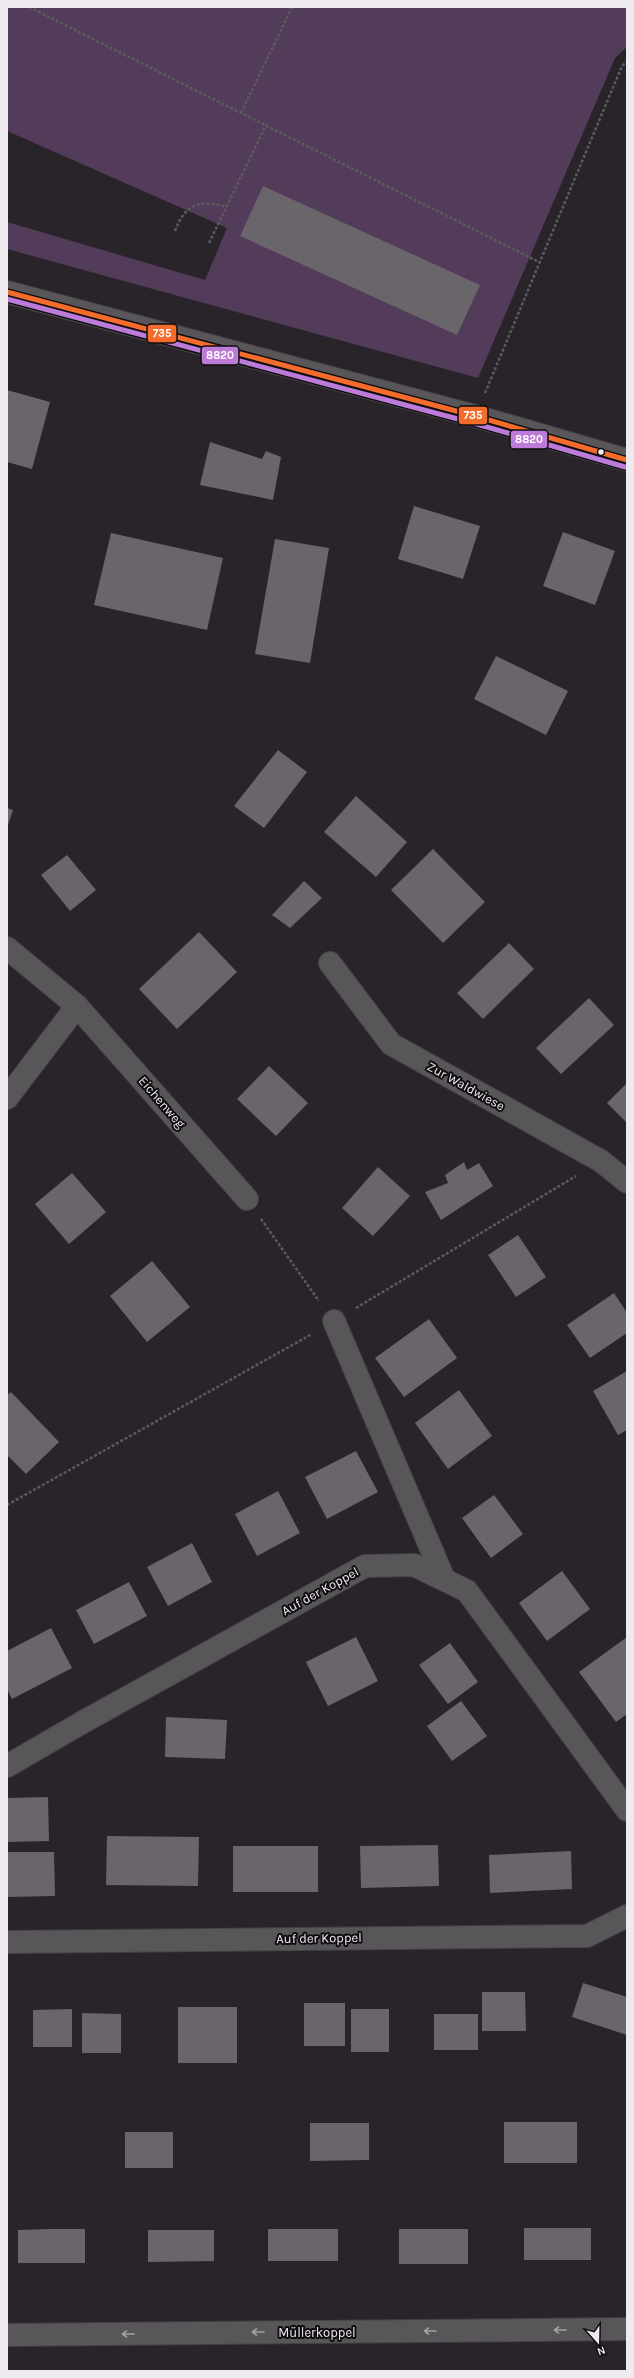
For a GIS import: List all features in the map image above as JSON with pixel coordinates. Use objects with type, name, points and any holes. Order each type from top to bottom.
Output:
[{"type":"street","points":[[7,292],[475,416],[627,460]]},
{"type":"street","name":"Eichenweg","points":[[7,948],[77,1006],[247,1199]]},
{"type":"street","name":"Zur Waldwiese","points":[[330,963],[391,1044],[601,1161],[627,1182]]},
{"type":"street","points":[[7,1098],[77,1006]]},
{"type":"street","points":[[334,1321],[444,1579]]},
{"type":"street","name":"Auf der Koppel","points":[[7,1766],[83,1722],[365,1566],[414,1566],[468,1590],[627,1810]]},
{"type":"street","name":"Auf der Koppel","points":[[7,1942],[587,1936],[627,1916]]},
{"type":"street","name":"Müllerkoppel","points":[[7,2334],[627,2329]]},
{"type":"path","points":[[29,7],[539,262]]},
{"type":"path","points":[[241,113],[292,7]]},
{"type":"path","points":[[475,416],[622,66],[627,61]]},
{"type":"path","points":[[209,243],[266,125]]},
{"type":"path","points":[[175,231],[180,217],[192,206],[211,202],[227,207]]},
{"type":"path","points":[[7,1505],[334,1321],[601,1161]]},
{"type":"path","points":[[247,1199],[334,1321]]},
{"type":"shaded area","points":[[7,7],[627,7],[627,47],[615,58],[478,378],[7,249],[7,222],[205,280],[227,228],[7,131]]},
{"type":"building","points":[[263,186],[480,285],[457,335],[240,236]]},
{"type":"building","points":[[7,390],[50,402],[32,469],[7,462]]},
{"type":"building","points":[[210,442],[262,459],[266,451],[281,457],[273,500],[200,485]]},
{"type":"building","points":[[414,506],[480,526],[463,579],[398,559]]},
{"type":"building","points":[[563,532],[615,551],[595,605],[543,586]]},
{"type":"building","points":[[111,533],[223,558],[207,630],[94,605]]},
{"type":"building","points":[[275,539],[329,548],[310,663],[255,654]]},
{"type":"building","points":[[496,656],[568,691],[546,735],[474,699]]},
{"type":"building","points":[[278,750],[307,772],[264,828],[234,806]]},
{"type":"building","points":[[356,796],[407,842],[376,877],[324,832]]},
{"type":"building","points":[[7,808],[13,810],[7,828]]},
{"type":"building","points":[[433,849],[485,902],[443,943],[391,890]]},
{"type":"building","points":[[67,855],[96,890],[70,911],[41,875]]},
{"type":"building","points":[[304,881],[322,898],[290,928],[272,915]]},
{"type":"building","points":[[199,932],[237,972],[177,1029],[139,989]]},
{"type":"building","points":[[509,943],[534,969],[483,1019],[457,993]]},
{"type":"building","points":[[589,998],[614,1025],[561,1074],[536,1048]]},
{"type":"building","points":[[269,1066],[308,1103],[276,1136],[237,1099]]},
{"type":"building","points":[[627,1083],[627,1123],[607,1103]]},
{"type":"building","points":[[464,1162],[467,1170],[479,1163],[493,1186],[441,1220],[425,1192],[448,1183],[445,1175]]},
{"type":"building","points":[[378,1167],[410,1196],[373,1236],[342,1208]]},
{"type":"building","points":[[72,1173],[106,1212],[69,1244],[35,1204]]},
{"type":"building","points":[[518,1235],[546,1277],[516,1297],[488,1255]]},
{"type":"building","points":[[152,1261],[190,1307],[147,1342],[110,1296]]},
{"type":"building","points":[[614,1293],[627,1313],[627,1333],[590,1358],[567,1325]]},
{"type":"building","points":[[429,1319],[457,1358],[404,1397],[375,1358]]},
{"type":"building","points":[[627,1371],[627,1430],[618,1435],[593,1391]]},
{"type":"building","points":[[459,1390],[492,1436],[448,1469],[415,1423]]},
{"type":"building","points":[[11,1392],[59,1442],[26,1474],[7,1455],[7,1395]]},
{"type":"building","points":[[356,1451],[378,1492],[327,1519],[305,1477]]},
{"type":"building","points":[[278,1491],[300,1533],[257,1556],[235,1514]]},
{"type":"building","points":[[494,1495],[523,1534],[491,1558],[462,1518]]},
{"type":"building","points":[[192,1543],[212,1582],[168,1606],[147,1567]]},
{"type":"building","points":[[562,1571],[590,1609],[547,1641],[519,1603]]},
{"type":"building","points":[[129,1582],[147,1616],[94,1644],[76,1610]]},
{"type":"building","points":[[51,1628],[72,1668],[12,1699],[7,1689],[7,1651]]},
{"type":"building","points":[[356,1637],[378,1681],[328,1706],[306,1662]]},
{"type":"building","points":[[627,1637],[627,1714],[616,1722],[579,1672]]},
{"type":"building","points":[[450,1643],[478,1682],[448,1704],[419,1665]]},
{"type":"building","points":[[461,1701],[487,1736],[452,1761],[427,1726]]},
{"type":"building","points":[[166,1717],[227,1720],[225,1759],[165,1757]]},
{"type":"building","points":[[48,1797],[49,1841],[7,1842],[7,1798]]},
{"type":"building","points":[[107,1836],[199,1837],[198,1886],[106,1885]]},
{"type":"building","points":[[438,1845],[439,1886],[361,1888],[360,1846]]},
{"type":"building","points":[[233,1846],[318,1846],[318,1892],[233,1892]]},
{"type":"building","points":[[571,1851],[572,1889],[490,1893],[489,1855]]},
{"type":"building","points":[[7,1852],[54,1852],[55,1896],[7,1897]]},
{"type":"building","points":[[583,1983],[627,1997],[627,2035],[572,2017]]},
{"type":"building","points":[[482,1992],[525,1992],[526,2031],[482,2031]]},
{"type":"building","points":[[304,2003],[345,2003],[345,2046],[304,2046]]},
{"type":"building","points":[[178,2007],[237,2007],[237,2063],[178,2063]]},
{"type":"building","points":[[72,2009],[72,2047],[33,2047],[33,2010]]},
{"type":"building","points":[[351,2009],[389,2009],[389,2052],[351,2052]]},
{"type":"building","points":[[82,2013],[121,2014],[121,2053],[82,2053]]},
{"type":"building","points":[[434,2014],[478,2014],[478,2050],[434,2050]]},
{"type":"building","points":[[504,2122],[577,2122],[577,2163],[504,2163]]},
{"type":"building","points":[[310,2123],[369,2123],[369,2160],[310,2161]]},
{"type":"building","points":[[125,2132],[173,2132],[173,2168],[125,2168]]},
{"type":"building","points":[[524,2228],[591,2228],[591,2260],[524,2260]]},
{"type":"building","points":[[85,2229],[85,2263],[18,2263],[18,2230]]},
{"type":"building","points":[[268,2229],[338,2229],[338,2261],[268,2261]]},
{"type":"building","points":[[399,2229],[468,2229],[468,2264],[399,2264]]},
{"type":"building","points":[[148,2230],[214,2230],[214,2261],[148,2262]]},
{"type":"transit line","name":"735","points":[[7,292],[475,416],[627,460]]},
{"type":"transit line","name":"8820","points":[[7,299],[473,423],[625,467]]}]
